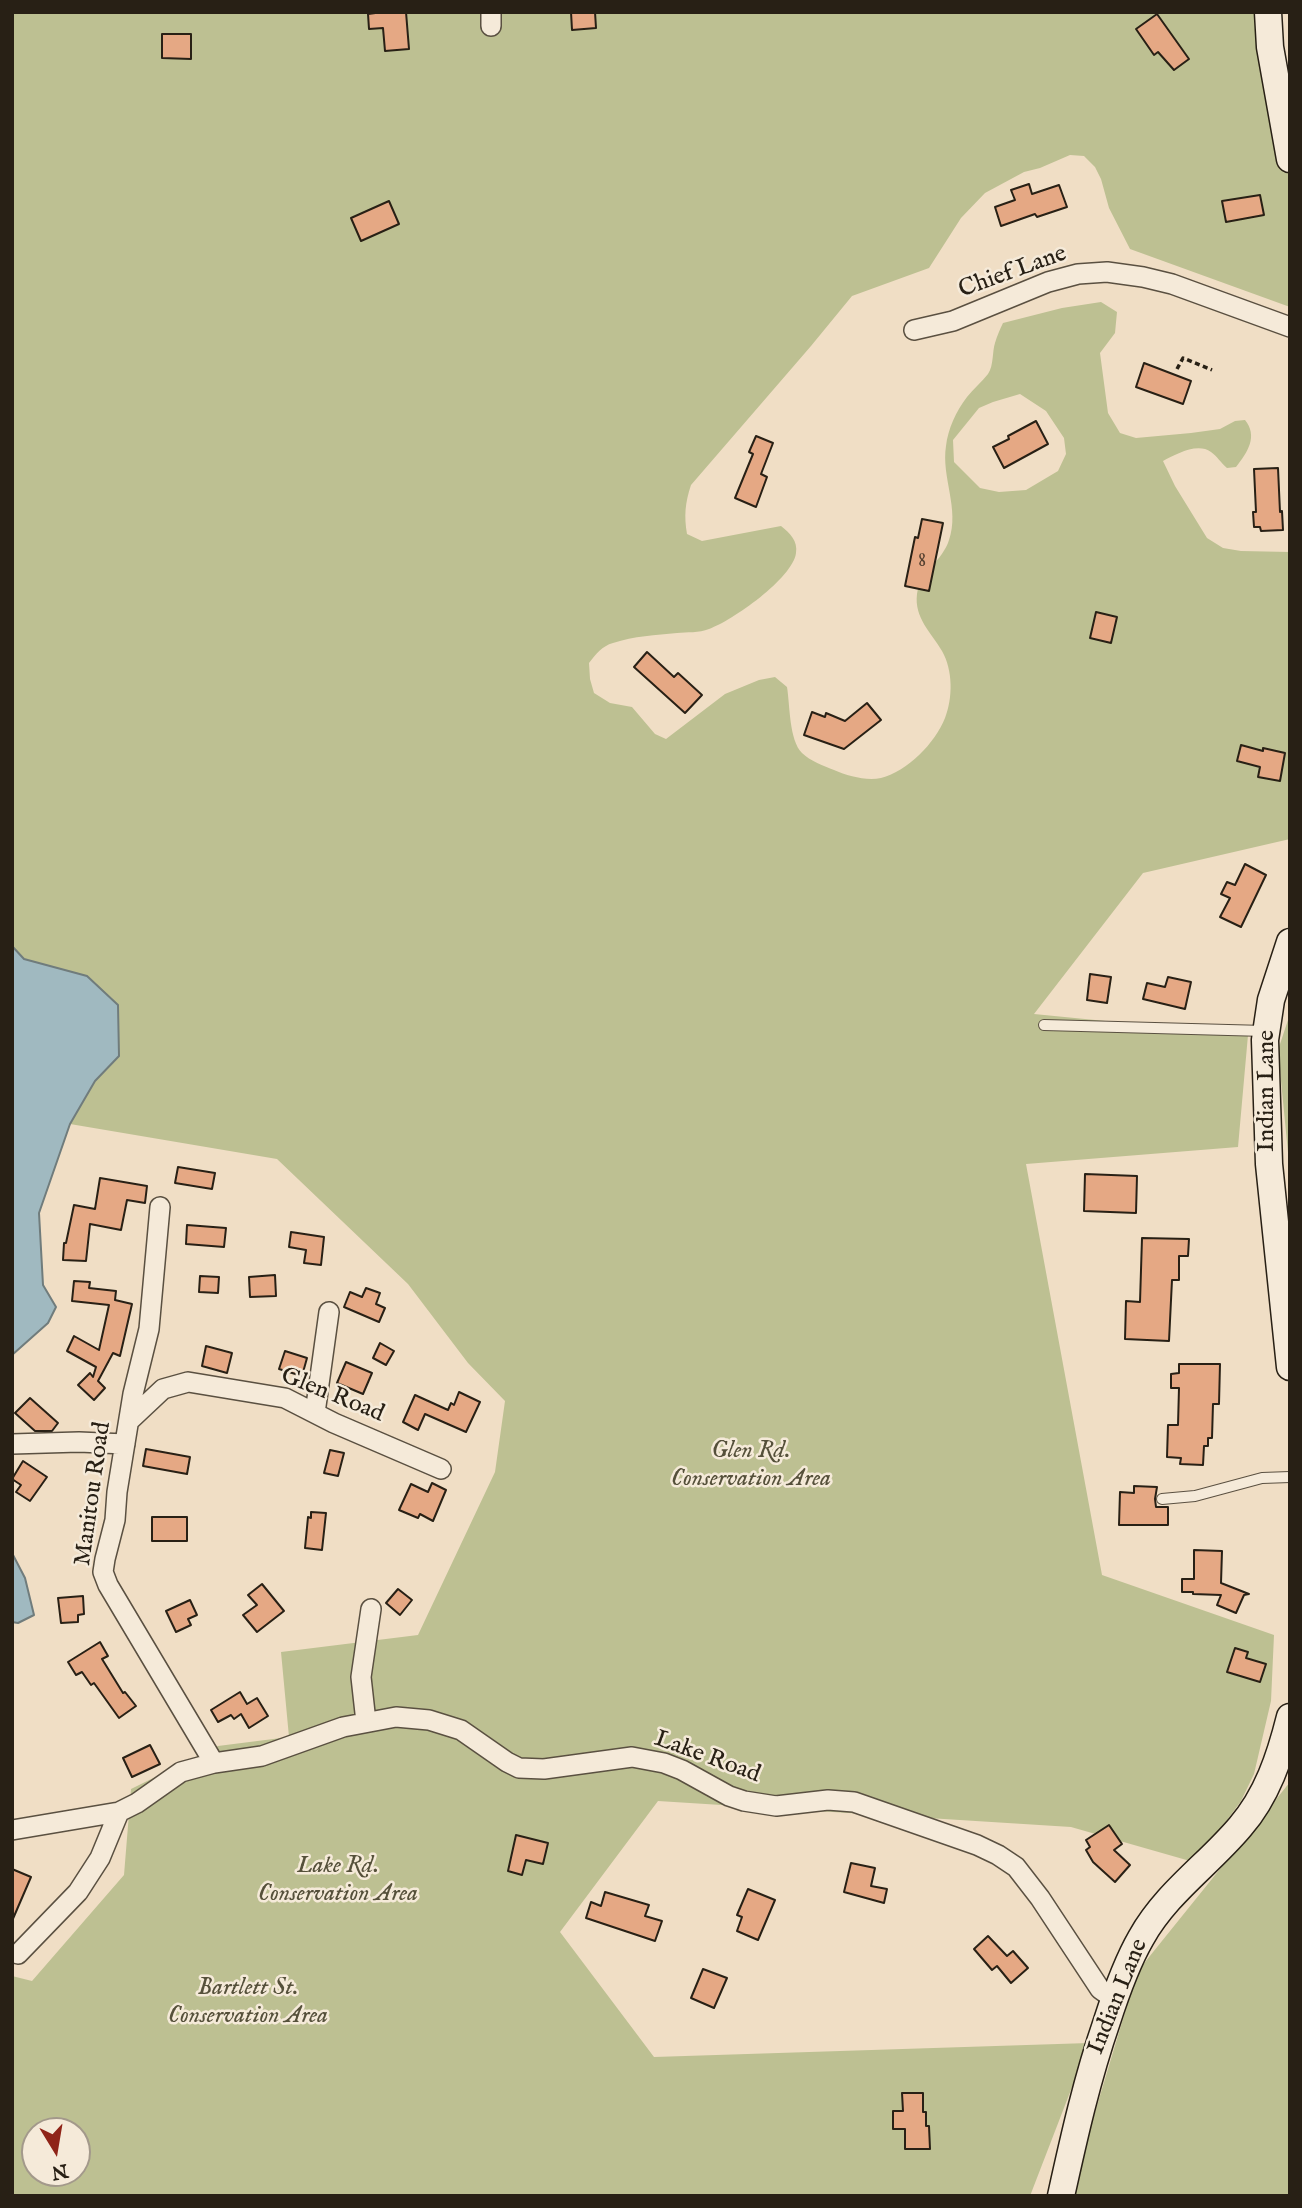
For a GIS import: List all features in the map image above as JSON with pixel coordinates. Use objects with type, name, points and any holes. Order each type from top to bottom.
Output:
[{"type":"street","points":[[1268,12],[1270,47],[1290,159]]},
{"type":"street","name":"Chief Lane","points":[[914,330],[953,321],[1048,282],[1078,274],[1107,272],[1172,284],[1290,327]]},
{"type":"street","name":"Indian Lane","points":[[1289,1353],[1269,1164],[1265,1031],[1274,990],[1290,942]]},
{"type":"street","name":"Manitou Road","points":[[160,1207],[149,1329],[133,1394],[115,1520],[103,1572],[108,1586],[214,1763]]},
{"type":"street","points":[[315,1413],[329,1312]]},
{"type":"street","name":"Glen Road","points":[[130,1420],[163,1389],[188,1382],[285,1398],[441,1469]]},
{"type":"street","points":[[12,1444],[125,1444]]},
{"type":"street","points":[[366,1721],[361,1677],[371,1609]]},
{"type":"street","name":"Lake Road","points":[[119,1812],[137,1803],[181,1772],[214,1763],[262,1756],[320,1734],[366,1721],[396,1717],[429,1720],[461,1731],[519,1768],[544,1769],[632,1757],[664,1763],[744,1801],[776,1806],[828,1800],[855,1802],[998,1855],[1016,1867],[1100,1989],[1114,1999]]},
{"type":"street","name":"Indian Lane","points":[[1061,2196],[1080,2108],[1114,1999],[1141,1937],[1163,1905],[1251,1813],[1269,1780],[1288,1728]]},
{"type":"street","points":[[12,1830],[119,1812]]},
{"type":"street","points":[[20,1956],[78,1892],[100,1858],[119,1812]]},
{"type":"lane","points":[[1044,1025],[1265,1031]]},
{"type":"lane","points":[[1162,1499],[1195,1496],[1262,1478],[1290,1477]]},
{"type":"path","points":[[1177,369],[1183,358],[1212,370]]},
{"type":"green space","points":[[12,12],[1272,12],[1290,149],[1290,307],[1130,249],[1109,208],[1101,179],[1095,167],[1084,156],[1070,155],[1024,172],[985,193],[961,218],[929,268],[852,296],[691,485],[686,510],[687,534],[702,541],[781,526],[796,545],[792,563],[784,574],[746,608],[709,629],[645,636],[609,644],[589,663],[594,693],[610,703],[632,707],[655,734],[666,739],[725,694],[759,680],[775,677],[787,687],[795,740],[802,753],[809,758],[845,774],[869,779],[881,778],[910,763],[935,737],[945,718],[949,702],[951,684],[946,659],[921,618],[917,594],[922,580],[946,547],[952,528],[952,505],[945,458],[951,427],[963,402],[990,370],[995,343],[1003,323],[1062,308],[1101,302],[1117,312],[1115,333],[1100,353],[1108,413],[1120,433],[1136,438],[1191,433],[1220,429],[1235,421],[1245,420],[1251,432],[1250,444],[1236,467],[1227,468],[1211,452],[1199,448],[1186,450],[1163,461],[1207,538],[1223,548],[1290,552],[1290,839],[1143,873],[1034,1014],[1248,1035],[1238,1147],[1026,1164],[1102,1575],[1274,1635],[1271,1701],[1254,1774],[1241,1801],[1222,1827],[1190,1861],[1071,1827],[658,1801],[560,1932],[654,2057],[1089,2043],[1030,2196],[12,2196],[12,1976],[32,1981],[124,1875],[131,1789],[218,1746],[289,1737],[281,1652],[418,1635],[495,1472],[505,1401],[468,1363],[408,1284],[277,1159],[70,1124],[95,1081],[119,1056],[87,976],[24,959],[12,946]],"holes":[[[1020,394],[1046,411],[1064,438],[1066,454],[1058,471],[1026,490],[999,492],[980,488],[954,462],[953,440],[979,408]]]},
{"type":"green space","points":[[1290,1014],[1290,1173],[1278,1050]]},
{"type":"green space","points":[[1290,1782],[1290,2196],[1070,2196],[1137,1972]]},
{"type":"water","points":[[12,946],[24,959],[87,976],[118,1005],[119,1056],[95,1081],[70,1124],[39,1213],[43,1285],[56,1307],[48,1323],[12,1355]]},
{"type":"water","points":[[12,1553],[25,1578],[34,1615],[18,1623],[12,1622]]},
{"type":"building","points":[[406,12],[409,49],[385,51],[383,28],[369,29],[368,14]]},
{"type":"building","points":[[571,12],[595,12],[596,28],[572,30]]},
{"type":"building","points":[[1157,14],[1189,59],[1174,70],[1158,52],[1154,55],[1136,29]]},
{"type":"building","points":[[162,34],[191,34],[191,59],[162,58]]},
{"type":"building","points":[[1029,184],[1032,194],[1059,185],[1067,207],[1037,217],[1035,214],[1001,226],[995,207],[1015,200],[1011,190]]},
{"type":"building","points":[[1260,195],[1264,215],[1226,222],[1222,201]]},
{"type":"building","points":[[389,201],[399,224],[361,241],[351,218]]},
{"type":"building","points":[[1144,363],[1191,381],[1183,404],[1136,387]]},
{"type":"building","points":[[1036,421],[1048,444],[1004,468],[993,447]]},
{"type":"building","points":[[756,436],[773,443],[761,474],[767,477],[756,507],[735,498],[753,454],[749,452]]},
{"type":"building","points":[[1278,468],[1283,530],[1261,531],[1260,527],[1254,527],[1254,469]]},
{"type":"building","points":[[922,519],[943,523],[929,591],[905,586],[915,537],[918,538]]},
{"type":"building","points":[[1096,612],[1117,617],[1111,643],[1090,638]]},
{"type":"building","points":[[647,652],[674,677],[678,673],[702,695],[685,713],[634,667]]},
{"type":"building","points":[[867,703],[881,720],[844,749],[804,735],[812,712],[825,717],[826,713],[845,721]]},
{"type":"building","points":[[1241,745],[1285,753],[1280,781],[1258,777],[1260,767],[1237,761]]},
{"type":"building","points":[[1245,864],[1266,875],[1241,927],[1220,917],[1230,898],[1221,894],[1227,882],[1235,885]]},
{"type":"building","points":[[1090,974],[1111,977],[1107,1003],[1087,1000]]},
{"type":"building","points":[[1168,977],[1191,982],[1185,1009],[1143,999],[1147,983],[1165,987]]},
{"type":"building","points":[[178,1167],[215,1173],[212,1189],[175,1183]]},
{"type":"building","points":[[1085,1174],[1137,1176],[1136,1213],[1084,1211]]},
{"type":"building","points":[[100,1178],[147,1186],[145,1203],[127,1200],[121,1230],[90,1224],[86,1261],[63,1260],[64,1243],[74,1205],[95,1209]]},
{"type":"building","points":[[187,1225],[226,1228],[224,1247],[186,1244]]},
{"type":"building","points":[[291,1232],[324,1237],[321,1265],[304,1263],[306,1250],[289,1247]]},
{"type":"building","points":[[1142,1238],[1189,1239],[1188,1256],[1179,1256],[1179,1280],[1172,1280],[1169,1341],[1125,1339],[1126,1301],[1140,1302]]},
{"type":"building","points":[[275,1275],[276,1296],[250,1297],[249,1277]]},
{"type":"building","points":[[200,1276],[219,1277],[218,1293],[199,1292]]},
{"type":"building","points":[[74,1281],[90,1282],[89,1288],[116,1291],[115,1300],[132,1304],[120,1356],[113,1353],[98,1381],[105,1388],[94,1400],[78,1385],[90,1373],[93,1377],[96,1367],[67,1351],[74,1336],[99,1350],[109,1305],[72,1301]]},
{"type":"building","points":[[366,1288],[380,1293],[376,1304],[385,1308],[379,1322],[344,1307],[350,1292],[362,1297]]},
{"type":"building","points":[[380,1343],[394,1351],[386,1365],[373,1358]]},
{"type":"building","points":[[206,1346],[232,1353],[227,1373],[202,1366]]},
{"type":"building","points":[[285,1351],[307,1358],[302,1376],[279,1369]]},
{"type":"building","points":[[346,1362],[372,1373],[363,1394],[337,1383]]},
{"type":"building","points":[[1179,1364],[1220,1364],[1219,1404],[1213,1404],[1212,1438],[1208,1438],[1208,1446],[1204,1446],[1203,1465],[1180,1464],[1181,1458],[1167,1457],[1168,1425],[1178,1425],[1179,1388],[1171,1388],[1171,1374],[1179,1373]]},
{"type":"building","points":[[459,1392],[480,1402],[466,1432],[425,1414],[418,1430],[403,1422],[415,1395],[448,1410],[451,1403],[454,1405]]},
{"type":"building","points":[[30,1398],[58,1423],[52,1431],[35,1431],[15,1413]]},
{"type":"building","points":[[146,1449],[190,1457],[187,1474],[143,1466]]},
{"type":"building","points":[[330,1450],[344,1453],[338,1476],[324,1473]]},
{"type":"building","points":[[23,1461],[47,1477],[30,1501],[16,1492],[21,1485],[12,1479]]},
{"type":"building","points":[[432,1483],[446,1490],[433,1521],[420,1514],[418,1518],[399,1510],[411,1484],[428,1492]]},
{"type":"building","points":[[1134,1486],[1157,1487],[1156,1507],[1168,1507],[1168,1525],[1119,1525],[1120,1492],[1134,1493]]},
{"type":"building","points":[[311,1512],[326,1513],[322,1550],[305,1548],[308,1517],[311,1518]]},
{"type":"building","points":[[152,1517],[187,1517],[187,1541],[152,1541]]},
{"type":"building","points":[[1194,1550],[1222,1551],[1221,1583],[1249,1594],[1244,1595],[1236,1613],[1217,1605],[1221,1595],[1182,1592],[1182,1579],[1194,1579]]},
{"type":"building","points":[[262,1584],[284,1611],[257,1632],[243,1615],[257,1605],[248,1595]]},
{"type":"building","points":[[398,1589],[412,1600],[400,1615],[386,1603]]},
{"type":"building","points":[[83,1596],[84,1614],[78,1615],[78,1622],[61,1623],[58,1598]]},
{"type":"building","points":[[190,1600],[197,1615],[188,1619],[191,1625],[176,1632],[166,1611]]},
{"type":"building","points":[[100,1642],[108,1656],[102,1659],[123,1693],[125,1692],[136,1706],[119,1718],[94,1683],[91,1685],[82,1672],[76,1675],[68,1662]]},
{"type":"building","points":[[1235,1648],[1248,1652],[1246,1658],[1266,1664],[1260,1682],[1227,1672]]},
{"type":"building","points":[[240,1692],[247,1704],[257,1698],[268,1716],[249,1728],[241,1714],[234,1719],[231,1715],[218,1722],[211,1710]]},
{"type":"building","points":[[150,1745],[160,1764],[132,1777],[123,1758]]},
{"type":"building","points":[[1109,1825],[1122,1844],[1114,1850],[1130,1865],[1115,1882],[1093,1862],[1086,1850],[1090,1847],[1086,1840]]},
{"type":"building","points":[[516,1835],[548,1843],[543,1864],[526,1860],[522,1875],[508,1871]]},
{"type":"building","points":[[851,1863],[875,1868],[871,1886],[887,1889],[884,1903],[844,1892]]},
{"type":"building","points":[[12,1869],[31,1877],[12,1921]]},
{"type":"building","points":[[748,1889],[775,1900],[758,1940],[737,1931],[742,1917],[737,1915]]},
{"type":"building","points":[[605,1892],[649,1905],[645,1916],[662,1921],[655,1941],[586,1918],[591,1902],[601,1906]]},
{"type":"building","points":[[988,1936],[1007,1956],[1013,1951],[1028,1968],[1011,1983],[997,1966],[992,1970],[974,1949]]},
{"type":"building","points":[[703,1969],[727,1978],[714,2008],[691,1998]]},
{"type":"building","points":[[902,2093],[923,2093],[923,2112],[926,2112],[926,2126],[929,2126],[930,2149],[905,2149],[905,2129],[893,2129],[893,2111],[903,2111]]},
{"type":"park label","name":"Glen Rd. Conservation Area","points":[[751,1466]]},
{"type":"park label","name":"Lake Rd. Conservation Area","points":[[338,1881]]},
{"type":"park label","name":"Bartlett St. Conservation Area","points":[[248,2003]]}]
